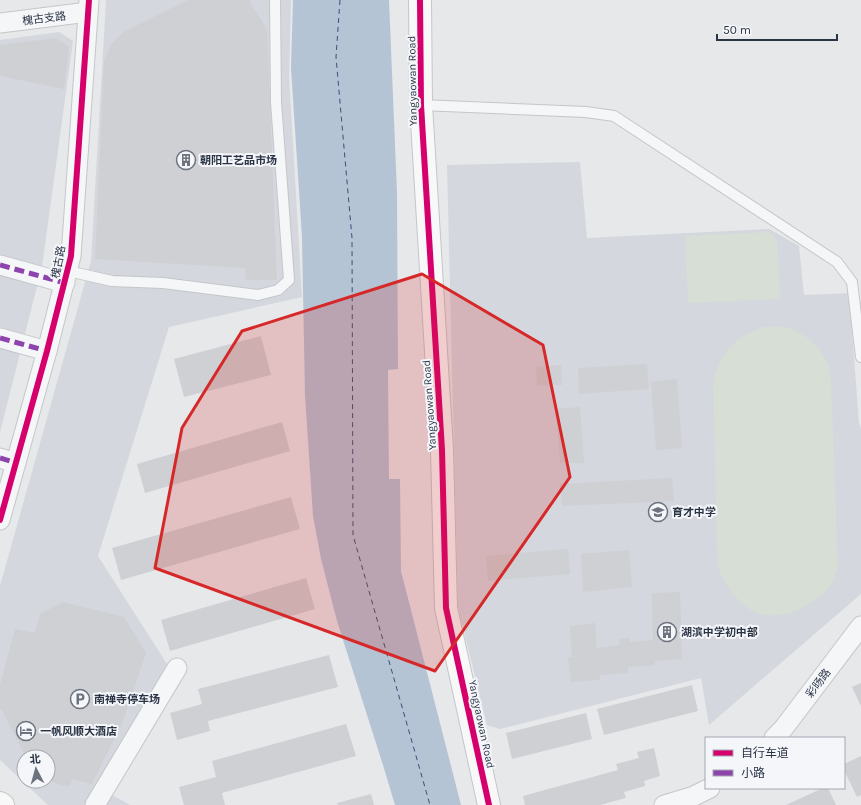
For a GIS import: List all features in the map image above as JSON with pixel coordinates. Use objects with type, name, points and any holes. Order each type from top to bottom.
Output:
[{"type":"street","name":"Yangyaowan Road","points":[[420,0],[421,105],[442,450],[446,608],[489,805]]},
{"type":"street","name":"槐古路","points":[[0,520],[8,460],[47,351],[67,277],[71,256],[89,6]]},
{"type":"street","name":"槐古支路","points":[[0,23],[89,6]]},
{"type":"street","points":[[0,265],[67,277]]},
{"type":"street","points":[[0,338],[47,351]]},
{"type":"street","name":"彩旸路","points":[[775,737],[861,626]]},
{"type":"street","points":[[95,805],[177,668]]},
{"type":"street","points":[[664,805],[694,796],[708,789]]},
{"type":"lane","points":[[67,277],[163,283],[258,295],[278,290],[289,280],[276,102],[275,0]]},
{"type":"lane","points":[[421,105],[586,112],[614,116],[837,262],[852,282],[861,357]]},
{"type":"highlighted area","points":[[422,274],[543,345],[570,477],[435,671],[155,568],[182,428],[242,331]]},
{"type":"shaded area","points":[[106,0],[291,0],[289,76],[302,297],[169,327],[98,556],[167,664],[107,792],[130,805],[48,805],[31,789],[56,789],[56,749],[16,749],[16,775],[0,760],[0,586],[91,261]]},
{"type":"shaded area","points":[[59,32],[73,41],[42,267],[0,432],[0,40]]},
{"type":"shaded area","name":"育才中学","points":[[580,162],[587,238],[769,229],[799,246],[804,295],[849,293],[859,423],[861,429],[861,594],[709,725],[701,678],[500,729],[487,725],[458,607],[447,165]]},
{"type":"shaded area","points":[[769,232],[777,240],[780,299],[688,303],[685,236]]},
{"type":"shaded area","points":[[763,327],[788,328],[803,334],[821,351],[825,357],[829,366],[831,379],[838,567],[830,587],[819,597],[796,611],[776,615],[765,615],[751,610],[732,593],[719,570],[717,551],[713,382],[720,362],[730,347],[744,336]]},
{"type":"water","points":[[293,0],[389,0],[397,193],[398,369],[388,370],[389,479],[400,479],[401,571],[461,805],[395,805],[337,621],[321,559],[313,516],[305,396],[302,237],[291,68]]},
{"type":"building","name":"朝阳工艺品市场","points":[[188,0],[252,0],[249,1],[267,29],[277,280],[246,280],[245,268],[95,259],[104,61],[112,43],[125,31]]},
{"type":"building","points":[[56,38],[69,47],[64,89],[0,76],[0,45]]},
{"type":"building","points":[[261,336],[271,375],[184,397],[174,359]]},
{"type":"building","points":[[647,364],[649,389],[579,394],[578,368]]},
{"type":"building","points":[[561,365],[562,385],[537,386],[536,367]]},
{"type":"building","points":[[677,379],[682,448],[656,450],[651,382]]},
{"type":"building","points":[[580,407],[584,463],[560,463],[556,409]]},
{"type":"building","points":[[282,422],[290,451],[145,493],[137,464]]},
{"type":"building","name":"育才中学","points":[[672,478],[674,501],[562,506],[560,484]]},
{"type":"building","points":[[291,497],[300,529],[121,580],[112,548]]},
{"type":"building","points":[[568,549],[570,574],[488,581],[486,556]]},
{"type":"building","points":[[629,550],[632,587],[583,592],[581,554]]},
{"type":"building","points":[[306,578],[315,609],[170,651],[161,620]]},
{"type":"building","name":"湖滨中学初中部","points":[[680,592],[682,659],[655,661],[655,665],[628,667],[628,673],[600,675],[600,680],[571,682],[568,657],[572,657],[570,626],[595,623],[597,648],[620,645],[619,639],[629,638],[630,642],[653,640],[652,593]]},
{"type":"building","points":[[63,602],[124,617],[146,653],[123,721],[92,784],[72,779],[70,786],[56,783],[56,749],[22,749],[2,710],[0,709],[0,685],[15,629],[35,633],[40,614]]},
{"type":"building","points":[[329,655],[338,687],[208,721],[210,731],[177,740],[170,713],[202,704],[198,689]]},
{"type":"building","points":[[861,683],[861,706],[852,687]]},
{"type":"building","points":[[692,685],[698,711],[604,735],[597,709]]},
{"type":"building","points":[[586,713],[592,739],[512,759],[506,733]]},
{"type":"building","points":[[346,724],[356,756],[222,793],[225,805],[184,805],[179,787],[216,777],[212,761]]},
{"type":"building","points":[[654,748],[660,776],[644,781],[645,786],[624,792],[626,798],[600,805],[525,805],[523,796],[618,770],[616,764],[639,758],[637,752]]},
{"type":"building","points":[[861,756],[861,795],[857,797],[845,772],[845,764]]},
{"type":"building","points":[[821,789],[828,789],[836,805],[786,805]]},
{"type":"building","points":[[371,794],[374,805],[338,805],[337,803]]},
{"type":"ferry route","points":[[340,0],[336,57],[352,238],[353,535],[430,805]]},
{"type":"marked path","points":[[0,265],[65,283]]},
{"type":"marked path","points":[[0,338],[47,351]]},
{"type":"marked path","points":[[0,458],[16,463]]},
{"type":"cycle path","points":[[0,520],[47,351],[71,256],[89,0]]},
{"type":"cycle path","points":[[420,0],[421,105],[442,450],[446,608],[489,805]]},
{"type":"place","name":"朝阳工艺品市场","points":[[186,160]]},
{"type":"place","name":"育才中学","points":[[658,512]]},
{"type":"place","name":"湖滨中学初中部","points":[[667,632]]},
{"type":"place","name":"南禅寺停车场","points":[[80,699]]},
{"type":"place","name":"一帆风顺大酒店","points":[[26,731]]}]
